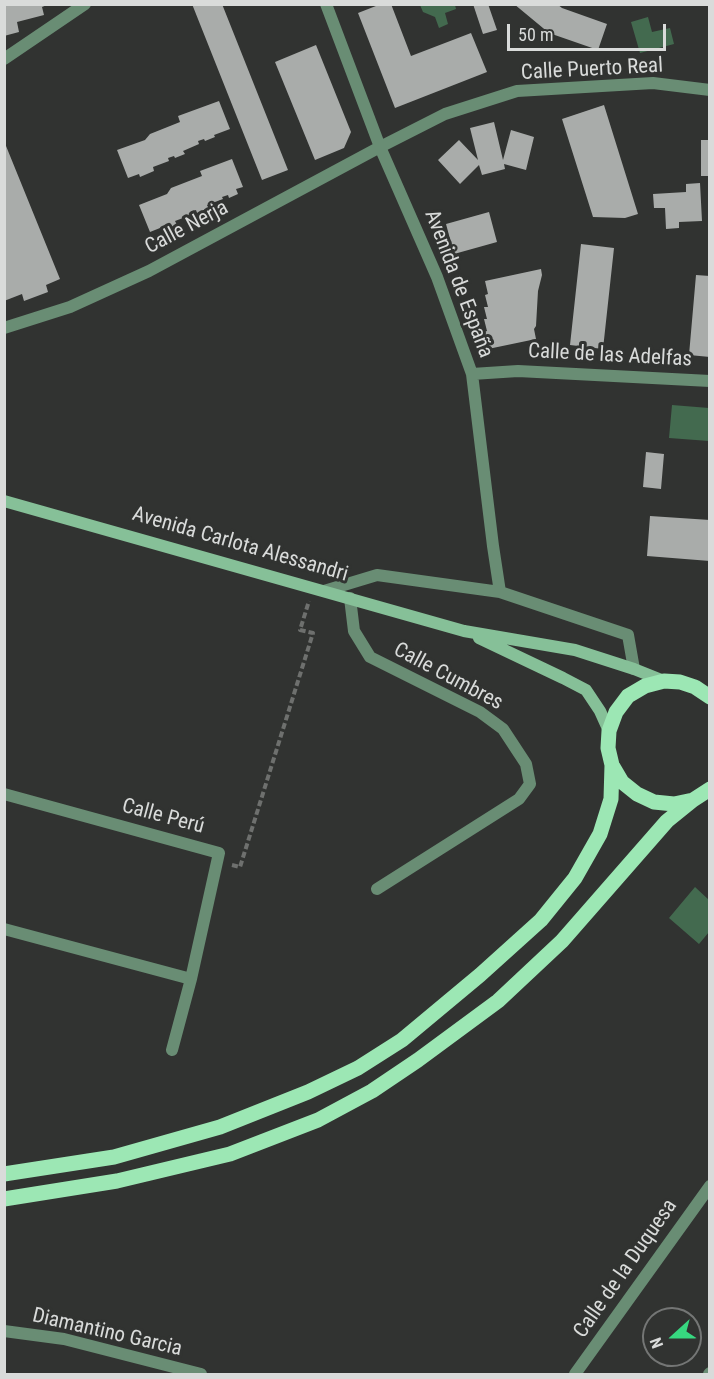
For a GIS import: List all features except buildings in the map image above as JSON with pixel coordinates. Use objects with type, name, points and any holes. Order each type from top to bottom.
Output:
[{"type":"main road","name":"Avenida Carlota Alessandri","points":[[4,501],[464,631],[575,650],[664,681]]},
{"type":"main road","name":"Avenida Carlota Alessandri","points":[[464,631],[586,690],[600,711],[609,731]]},
{"type":"main road","points":[[4,1174],[114,1157],[220,1127],[308,1092],[357,1068],[402,1040],[541,920],[575,878],[600,834],[611,799],[612,765],[608,748],[609,731],[616,712],[628,696],[645,686],[664,681],[680,682],[695,687],[709,696]]},
{"type":"main road","points":[[612,765],[622,782],[637,794],[654,802],[674,804],[693,800]]},
{"type":"main road","points":[[4,1199],[117,1181],[230,1154],[318,1120],[372,1091],[498,1001],[562,941],[666,821],[710,789]]},
{"type":"street","points":[[4,58],[85,4]]},
{"type":"street","name":"Avenida de España","points":[[327,4],[380,147],[437,277],[472,374],[500,592]]},
{"type":"street","name":"Calle Puerto Real","points":[[380,147],[445,114],[518,91],[653,83],[710,90]]},
{"type":"street","name":"Calle Nerja","points":[[4,328],[70,307],[149,271],[380,147]]},
{"type":"street","name":"Calle de las Adelfas","points":[[472,374],[518,371],[710,381]]},
{"type":"street","points":[[319,590],[377,575],[500,592],[628,635],[634,669]]},
{"type":"street","name":"Calle Cumbres","points":[[350,598],[354,631],[370,657],[480,712],[503,729],[526,764],[530,784],[519,799],[377,889]]},
{"type":"street","name":"Calle Perú","points":[[4,794],[219,853],[191,979],[172,1050]]},
{"type":"street","points":[[4,929],[191,979]]},
{"type":"street","name":"Calle de la Duquesa","points":[[575,1374],[710,1186]]},
{"type":"street","name":"Diamantino Garcia","points":[[4,1331],[64,1339],[201,1374]]},
{"type":"path","points":[[217,863],[240,867],[313,633],[300,630],[319,590]]},
{"type":"shaded area","points":[[420,5],[455,5],[456,9],[445,13],[448,24],[439,28],[435,17],[423,12]]},
{"type":"shaded area","points":[[648,17],[652,32],[670,28],[674,44],[640,53],[631,22]]},
{"type":"shaded area","points":[[672,405],[709,408],[709,441],[669,438]]},
{"type":"shaded area","points":[[695,887],[709,900],[709,932],[699,944],[669,918]]}]
